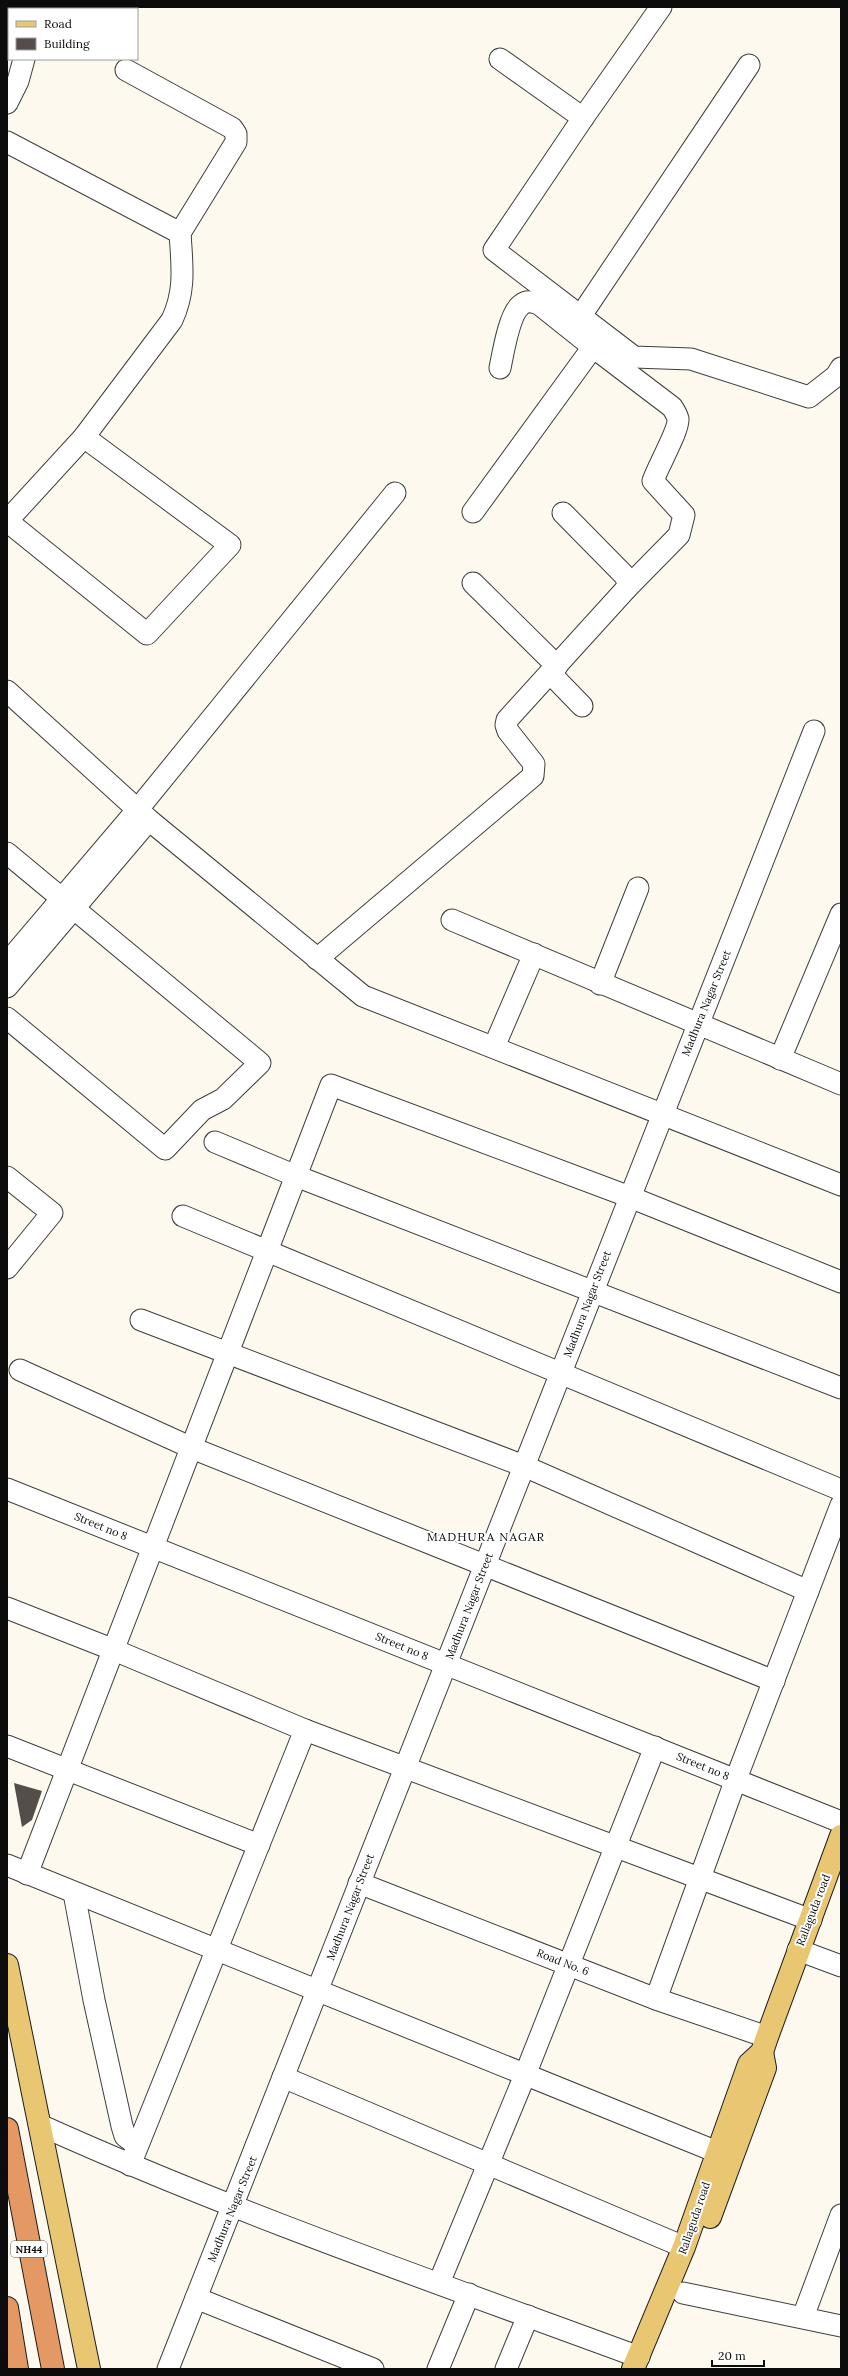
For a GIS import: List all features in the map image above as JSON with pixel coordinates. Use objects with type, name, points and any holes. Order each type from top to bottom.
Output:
[{"type":"highway","name":"NH44","points":[[7,2129],[53,2369]]},
{"type":"highway","points":[[7,2308],[17,2369]]},
{"type":"main road","name":"Rallaguda road","points":[[641,2365],[682,2293],[760,2055],[841,1836]]},
{"type":"main road","points":[[7,1965],[89,2369]]},
{"type":"main road","name":"Rallaguda road","points":[[641,2365],[717,2152],[760,2055]]},
{"type":"street","points":[[662,7],[583,118],[494,250],[634,357],[691,359],[809,397],[836,376],[841,368]]},
{"type":"street","points":[[7,103],[18,81],[24,60]]},
{"type":"street","points":[[500,60],[583,118]]},
{"type":"street","points":[[580,317],[749,66]]},
{"type":"street","points":[[84,438],[230,545],[147,634],[7,521],[84,438],[172,320],[179,304],[183,286],[180,232],[236,142],[236,134],[232,128],[126,70]]},
{"type":"street","points":[[7,142],[180,232]]},
{"type":"street","points":[[317,959],[533,776],[534,764],[506,725],[507,720],[626,589],[679,535],[684,515],[654,481],[659,464],[675,433],[678,419],[672,407],[539,304],[529,301],[520,305],[512,319],[500,368]]},
{"type":"street","points":[[473,512],[593,347]]},
{"type":"street","points":[[7,987],[68,903],[143,814],[396,493]]},
{"type":"street","points":[[563,514],[625,576],[628,583],[626,589]]},
{"type":"street","points":[[473,583],[553,669],[582,706]]},
{"type":"street","points":[[7,691],[143,814],[363,996],[663,1113],[841,1185]]},
{"type":"street","name":"Madhura Nagar Street","points":[[168,2369],[814,731]]},
{"type":"street","points":[[7,853],[260,1063],[223,1099],[202,1110],[165,1149],[7,1018]]},
{"type":"street","points":[[600,984],[638,888]]},
{"type":"street","points":[[7,962],[68,903]]},
{"type":"street","points":[[780,1059],[841,914]]},
{"type":"street","points":[[452,920],[534,954],[600,984],[841,1084]]},
{"type":"street","points":[[494,1047],[534,954]]},
{"type":"street","points":[[28,1874],[331,1085],[630,1197],[841,1282]]},
{"type":"street","points":[[215,1142],[296,1176],[445,1232],[592,1292],[841,1388]]},
{"type":"street","points":[[7,1177],[52,1213],[7,1268]]},
{"type":"street","points":[[183,1216],[841,1490]]},
{"type":"street","points":[[141,1320],[524,1466],[808,1591]]},
{"type":"street","points":[[20,1370],[192,1448],[774,1681]]},
{"type":"street","name":"Street no 8","points":[[7,1489],[841,1822]]},
{"type":"street","points":[[656,1998],[736,1779],[841,1505]]},
{"type":"street","points":[[7,1608],[114,1650],[305,1730],[615,1847],[700,1877],[811,1920]]},
{"type":"street","points":[[130,2165],[305,1730]]},
{"type":"street","points":[[7,1746],[259,1844]]},
{"type":"street","points":[[439,2283],[526,2075],[655,1747]]},
{"type":"street","points":[[7,1866],[717,2152]]},
{"type":"street","name":"Road No. 6","points":[[359,1883],[656,1998],[760,2055]]},
{"type":"street","points":[[74,1893],[112,2082],[125,2136],[137,2145]]},
{"type":"street","points":[[798,1950],[841,1966]]},
{"type":"street","points":[[283,2077],[684,2247]]},
{"type":"street","points":[[40,2125],[130,2165],[233,2206],[528,2316],[641,2365]]},
{"type":"street","points":[[803,2317],[841,2215]]},
{"type":"street","points":[[682,2293],[841,2326]]},
{"type":"street","points":[[438,2369],[469,2294]]},
{"type":"street","points":[[196,2298],[373,2369]]},
{"type":"street","points":[[506,2369],[528,2316]]},
{"type":"building","points":[[14,1783],[42,1791],[32,1820],[22,1827]]},
{"type":"district","name":"MADHURA NAGAR","points":[[486,1536]]}]
